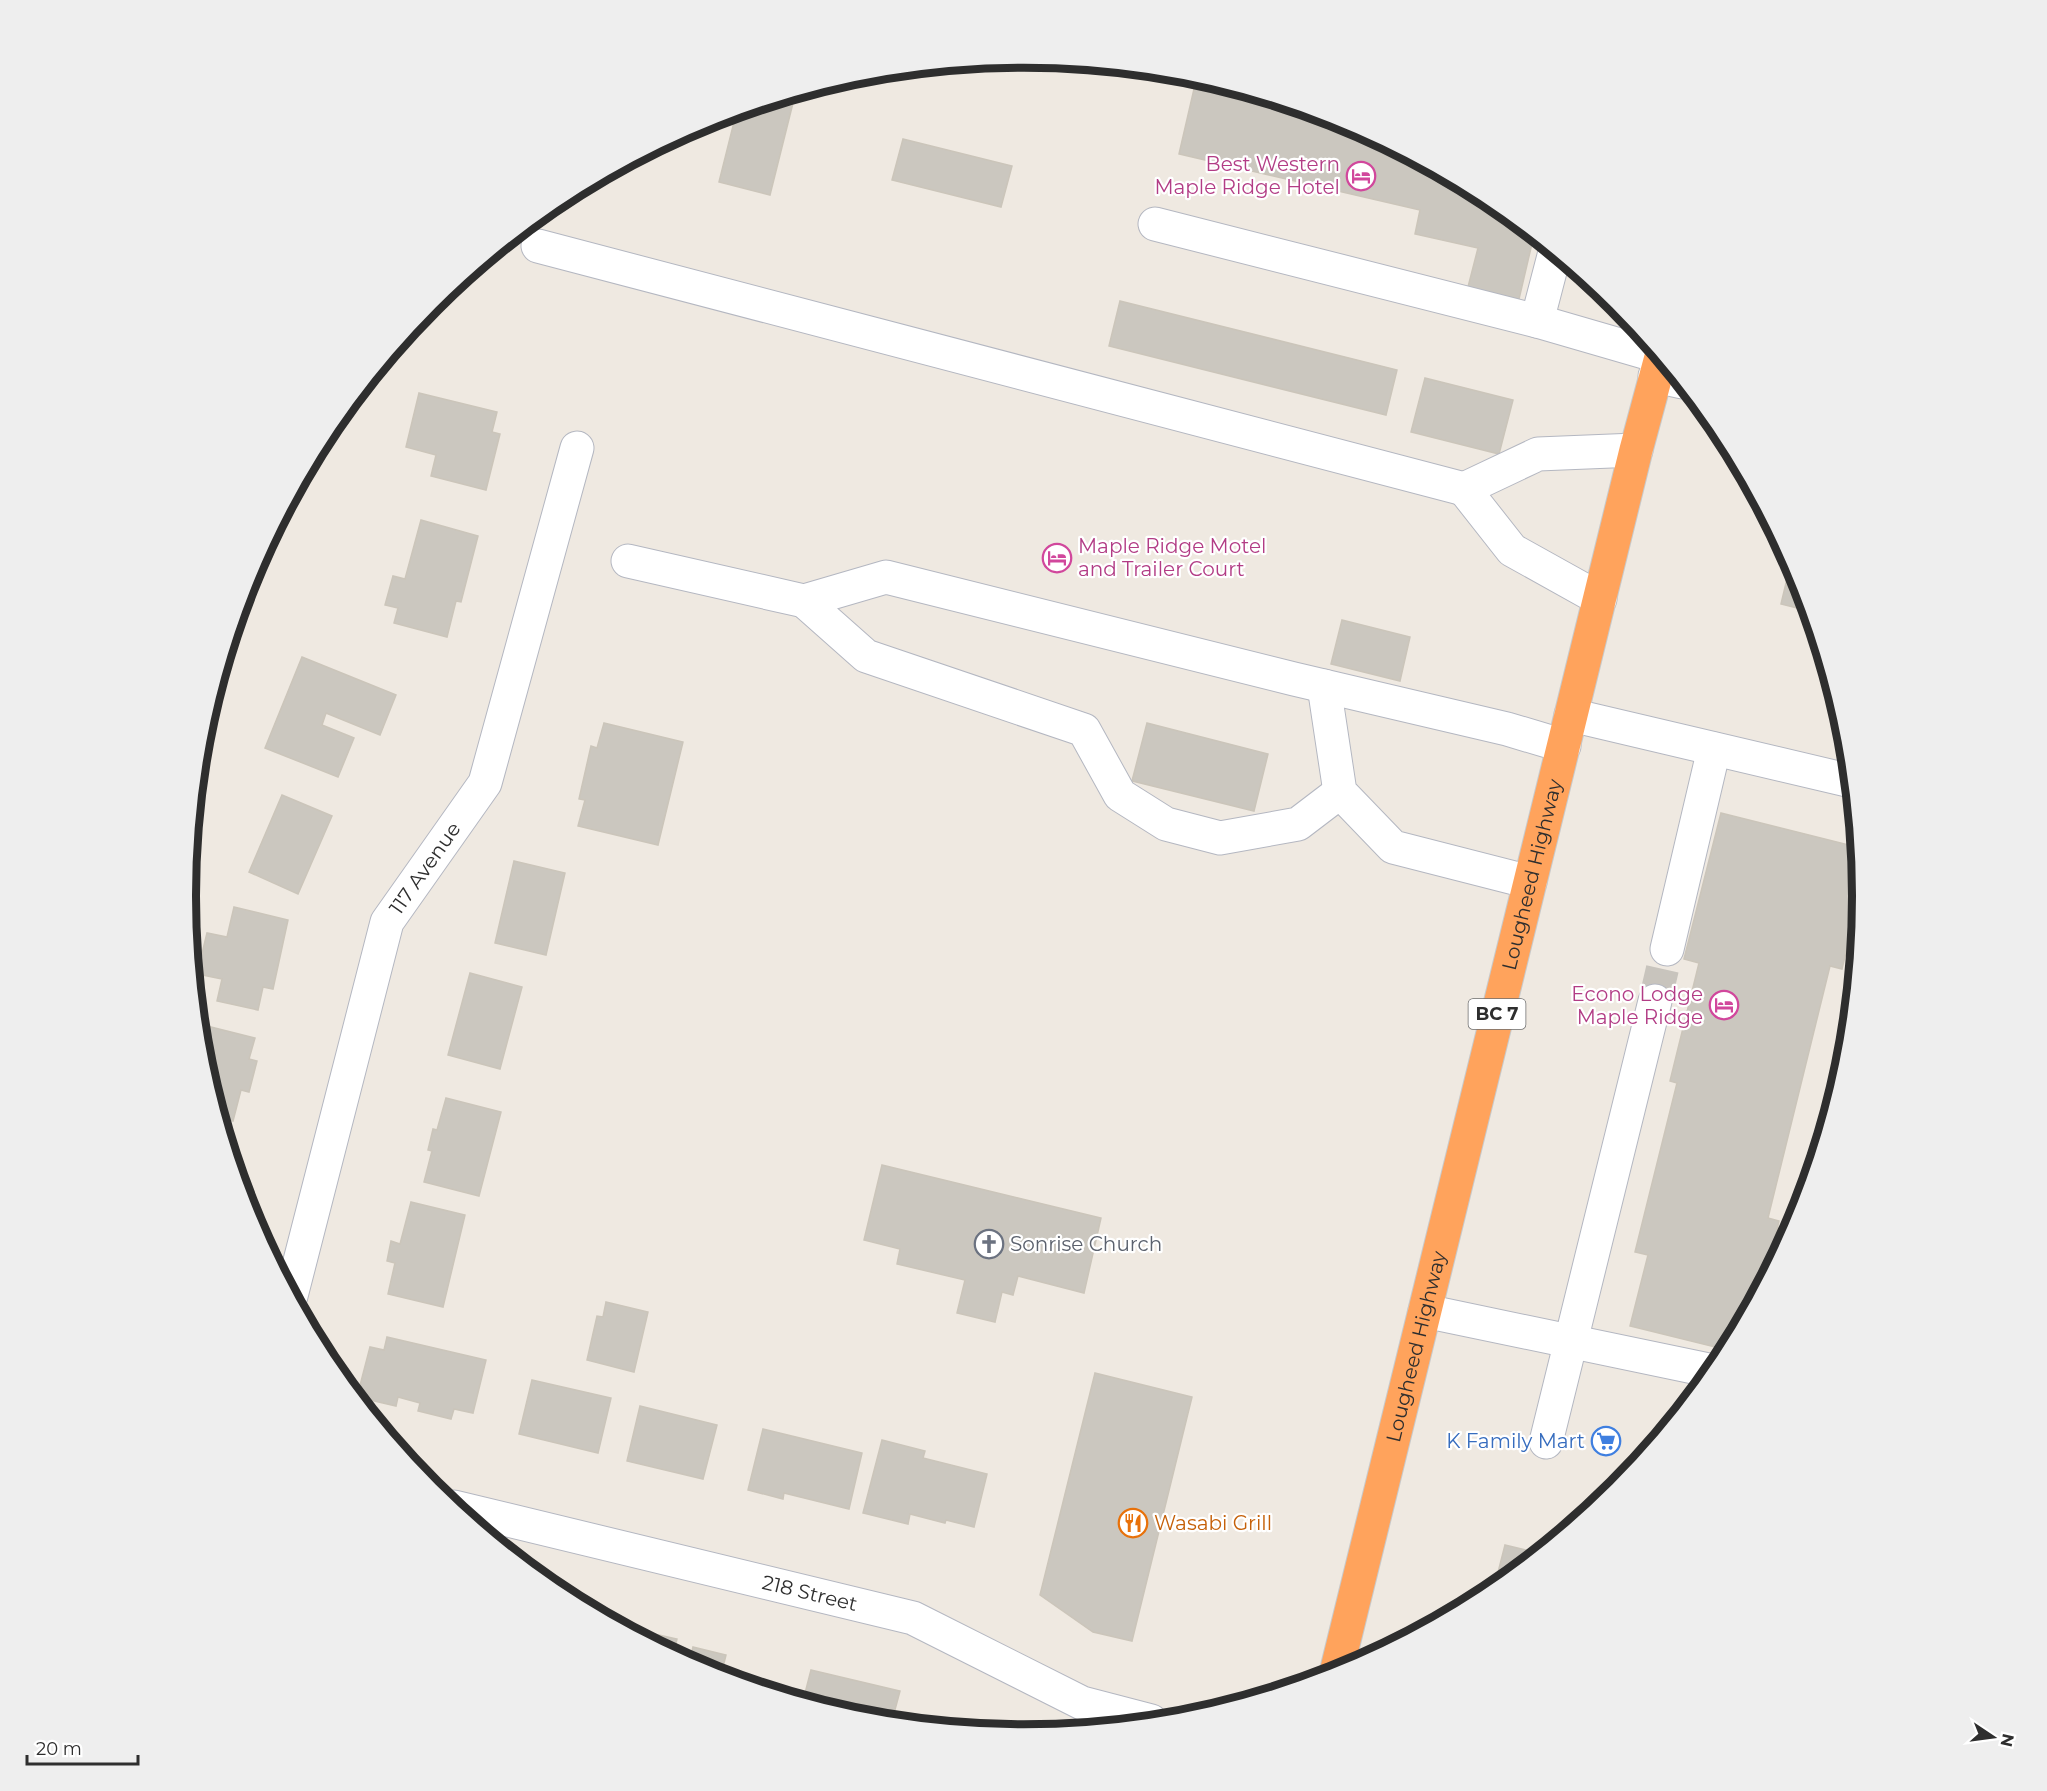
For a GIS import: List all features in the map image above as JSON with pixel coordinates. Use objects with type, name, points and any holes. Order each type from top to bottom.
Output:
[{"type":"highway","name":"Lougheed Highway","points":[[1339,1660],[1636,450],[1665,373]]},
{"type":"street","points":[[1155,224],[1537,321],[1663,371]]},
{"type":"street","points":[[538,246],[1464,489],[1512,550],[1600,599]]},
{"type":"street","points":[[1537,321],[1553,260]]},
{"type":"street","name":"117 Avenue","points":[[294,1286],[387,922],[485,783],[577,448]]},
{"type":"street","points":[[1464,489],[1538,454],[1636,450]]},
{"type":"street","points":[[628,561],[804,601],[866,656],[1084,730],[1120,795],[1166,824],[1220,838],[1298,824],[1340,792]]},
{"type":"street","points":[[804,601],[886,577],[1507,729],[1568,730],[1714,749],[1843,779]]},
{"type":"street","points":[[1324,686],[1340,792],[1393,847],[1530,882]]},
{"type":"street","points":[[1667,949],[1714,749]]},
{"type":"street","points":[[1546,1442],[1655,1001]]},
{"type":"street","points":[[1425,1311],[1703,1369]]},
{"type":"street","name":"218 Street","points":[[470,1511],[913,1618],[1082,1703],[1132,1716]]},
{"type":"building","name":"Best Western Maple Ridge Hotel","points":[[1195,85],[1290,111],[1340,131],[1438,178],[1484,207],[1532,243],[1519,299],[1468,287],[1478,248],[1415,234],[1420,210],[1179,154]]},
{"type":"building","points":[[794,100],[770,195],[719,182],[734,120]]},
{"type":"building","points":[[903,139],[1012,166],[1001,207],[892,180]]},
{"type":"building","points":[[1120,301],[1397,370],[1386,415],[1109,346]]},
{"type":"building","points":[[1425,378],[1513,400],[1499,454],[1411,432]]},
{"type":"building","points":[[419,393],[497,412],[492,432],[500,434],[486,490],[431,476],[436,455],[406,447]]},
{"type":"building","points":[[421,520],[478,536],[461,602],[456,601],[447,637],[394,623],[398,608],[385,605],[393,576],[405,579]]},
{"type":"building","points":[[1787,577],[1800,609],[1781,604]]},
{"type":"building","points":[[1342,620],[1410,637],[1400,681],[1331,664]]},
{"type":"building","points":[[302,657],[396,695],[380,735],[326,713],[322,725],[354,738],[338,777],[265,748]]},
{"type":"building","points":[[604,723],[683,742],[658,845],[578,826],[585,800],[579,799],[591,746],[597,748]]},
{"type":"building","points":[[1147,723],[1268,754],[1254,811],[1132,781]]},
{"type":"building","points":[[282,795],[332,816],[298,894],[249,872]]},
{"type":"building","points":[[1721,813],[1850,845],[1851,933],[1842,969],[1830,966],[1768,1218],[1779,1221],[1773,1246],[1741,1310],[1717,1348],[1630,1326],[1648,1255],[1635,1252],[1677,1083],[1670,1081],[1699,963],[1684,959]]},
{"type":"building","points":[[514,861],[565,873],[546,955],[495,943]]},
{"type":"building","points":[[234,907],[288,920],[273,989],[263,987],[258,1010],[217,1001],[222,979],[200,975],[199,966],[207,933],[227,937]]},
{"type":"building","points":[[470,973],[522,987],[500,1069],[448,1055]]},
{"type":"building","points":[[206,1026],[255,1038],[249,1059],[257,1061],[249,1092],[241,1090],[233,1121],[227,1119],[224,1110],[211,1057]]},
{"type":"building","points":[[446,1098],[501,1112],[479,1196],[424,1182],[432,1151],[428,1150],[433,1129],[437,1130]]},
{"type":"building","name":"Sonrise Church","points":[[882,1165],[1101,1218],[1084,1293],[1018,1276],[1013,1295],[1002,1292],[995,1322],[957,1313],[965,1280],[897,1264],[900,1249],[864,1240]]},
{"type":"building","points":[[411,1202],[465,1215],[443,1307],[388,1294],[395,1263],[387,1261],[391,1241],[400,1244]]},
{"type":"building","points":[[606,1302],[648,1312],[634,1372],[587,1360],[597,1316],[603,1317]]},
{"type":"building","points":[[387,1337],[486,1360],[473,1413],[454,1409],[451,1419],[418,1411],[420,1403],[398,1397],[396,1406],[366,1399],[359,1389],[370,1347],[384,1350]]},
{"type":"building","points":[[1095,1373],[1192,1397],[1132,1641],[1093,1632],[1040,1595]]},
{"type":"building","points":[[532,1380],[611,1398],[598,1453],[519,1434]]},
{"type":"building","points":[[640,1406],[717,1425],[703,1479],[627,1461]]},
{"type":"building","points":[[763,1429],[862,1453],[849,1509],[784,1493],[783,1499],[748,1490]]},
{"type":"building","points":[[882,1440],[925,1451],[923,1458],[987,1474],[974,1527],[946,1520],[945,1523],[910,1514],[908,1524],[863,1513]]},
{"type":"building","points":[[1505,1545],[1529,1551],[1528,1552],[1498,1574]]},
{"type":"building","points":[[645,1632],[677,1639],[675,1646]]},
{"type":"building","points":[[693,1647],[726,1655],[723,1666],[691,1653]]},
{"type":"building","points":[[811,1670],[900,1691],[894,1713],[862,1708],[805,1694]]},
{"type":"tunnel","points":[[1655,1001],[1667,949]]},
{"type":"place","name":"Best Western Maple Ridge Hotel","points":[[1361,176]]},
{"type":"place","name":"Maple Ridge Motel and Trailer Court","points":[[1057,558]]},
{"type":"place","name":"Econo Lodge Maple Ridge","points":[[1724,1005]]},
{"type":"place","name":"Sonrise Church","points":[[989,1244]]},
{"type":"place","name":"K Family Mart","points":[[1606,1441]]},
{"type":"place","name":"Wasabi Grill","points":[[1133,1523]]}]
